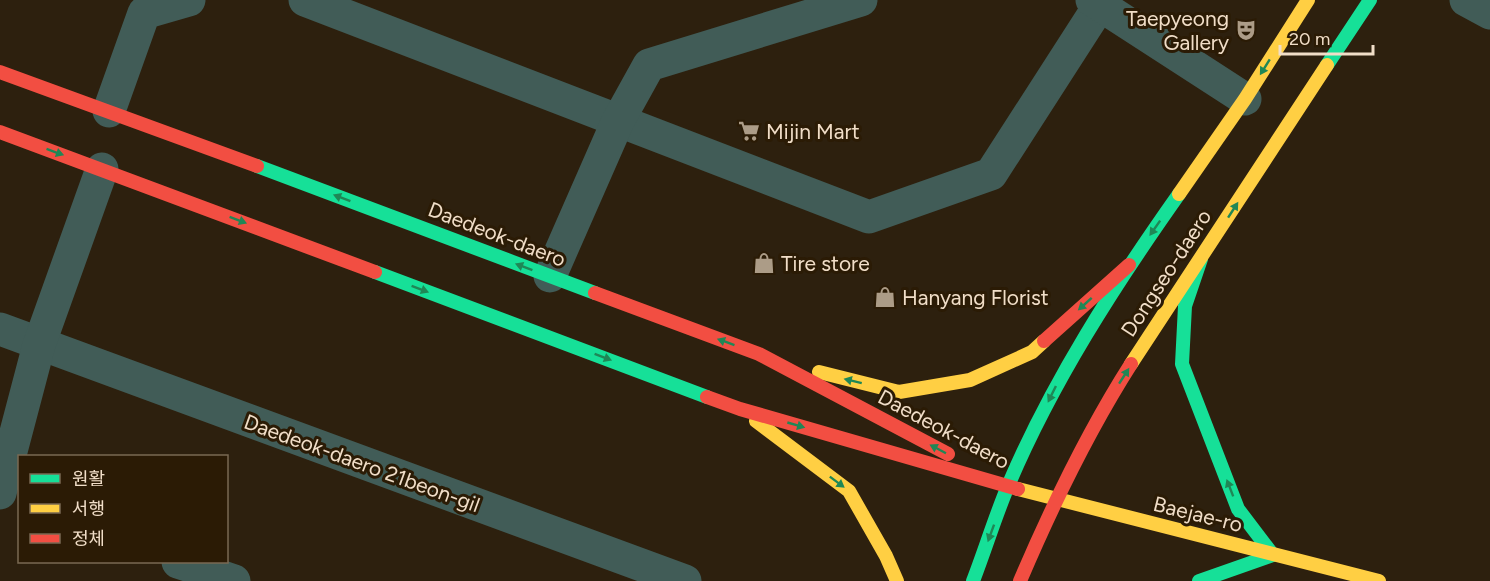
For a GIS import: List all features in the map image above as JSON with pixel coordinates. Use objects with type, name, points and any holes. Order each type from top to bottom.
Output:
[{"type":"main road","name":"Dongseo-daero","points":[[973,581],[1008,486],[1058,383],[1129,265],[1245,99],[1308,0]]},
{"type":"main road","name":"Dongseo-daero","points":[[1020,581],[1055,500],[1108,400],[1370,0]]},
{"type":"main road","name":"Daedeok-daero","points":[[0,72],[759,354],[1008,486]]},
{"type":"main road","name":"Daedeok-daero","points":[[0,132],[740,409],[1008,486]]},
{"type":"main road","points":[[1199,581],[1273,555],[1238,509],[1182,364],[1185,306],[1201,259]]},
{"type":"main road","points":[[759,354],[829,375],[899,392],[970,380],[1032,352],[1129,265]]},
{"type":"main road","points":[[740,409],[849,491],[886,556],[897,581]]},
{"type":"main road","name":"Baejae-ro","points":[[1008,486],[1055,500],[1379,581]]},
{"type":"street","points":[[109,111],[144,13],[189,0]]},
{"type":"street","points":[[305,0],[869,216],[991,174],[1098,2],[1245,99]]},
{"type":"street","points":[[550,276],[618,121],[649,65],[861,0]]},
{"type":"street","points":[[1466,0],[1490,13]]},
{"type":"street","points":[[0,493],[39,345],[102,169]]},
{"type":"street","name":"Daedeok-daero 21beon-gil","points":[[0,329],[685,581]]},
{"type":"street","points":[[0,498],[18,504]]},
{"type":"street","points":[[184,563],[234,581]]},
{"type":"traffic: fast","points":[[1327,65],[1370,0]]},
{"type":"traffic: fast","points":[[257,166],[595,293]]},
{"type":"traffic: fast","points":[[973,581],[1008,486],[1044,409],[1108,299],[1179,194]]},
{"type":"traffic: fast","points":[[1201,259],[1185,306],[1182,364],[1238,509],[1273,555]]},
{"type":"traffic: fast","points":[[375,272],[707,397]]},
{"type":"traffic: fast","points":[[1199,581],[1273,555]]},
{"type":"traffic: slow","points":[[1179,194],[1245,99],[1308,0]]},
{"type":"traffic: slow","points":[[1131,364],[1327,65]]},
{"type":"traffic: slow","points":[[819,372],[899,392],[970,380],[1032,352],[1044,341]]},
{"type":"traffic: slow","points":[[756,421],[849,491],[886,556],[897,581]]},
{"type":"traffic: slow","points":[[1018,489],[1379,581]]},
{"type":"traffic: jam","points":[[0,72],[257,166]]},
{"type":"traffic: jam","points":[[0,132],[375,272]]},
{"type":"traffic: jam","points":[[1044,341],[1129,265]]},
{"type":"traffic: jam","points":[[595,293],[759,354],[948,454]]},
{"type":"traffic: jam","points":[[1020,581],[1071,470],[1131,364]]},
{"type":"traffic: jam","points":[[707,397],[740,409],[1018,489]]},
{"type":"place","name":"Taepyeong Gallery","points":[[1246,30]]},
{"type":"place","name":"Mijin Mart","points":[[749,131]]},
{"type":"place","name":"Tire store","points":[[764,263]]},
{"type":"place","name":"Hanyang Florist","points":[[885,297]]}]
